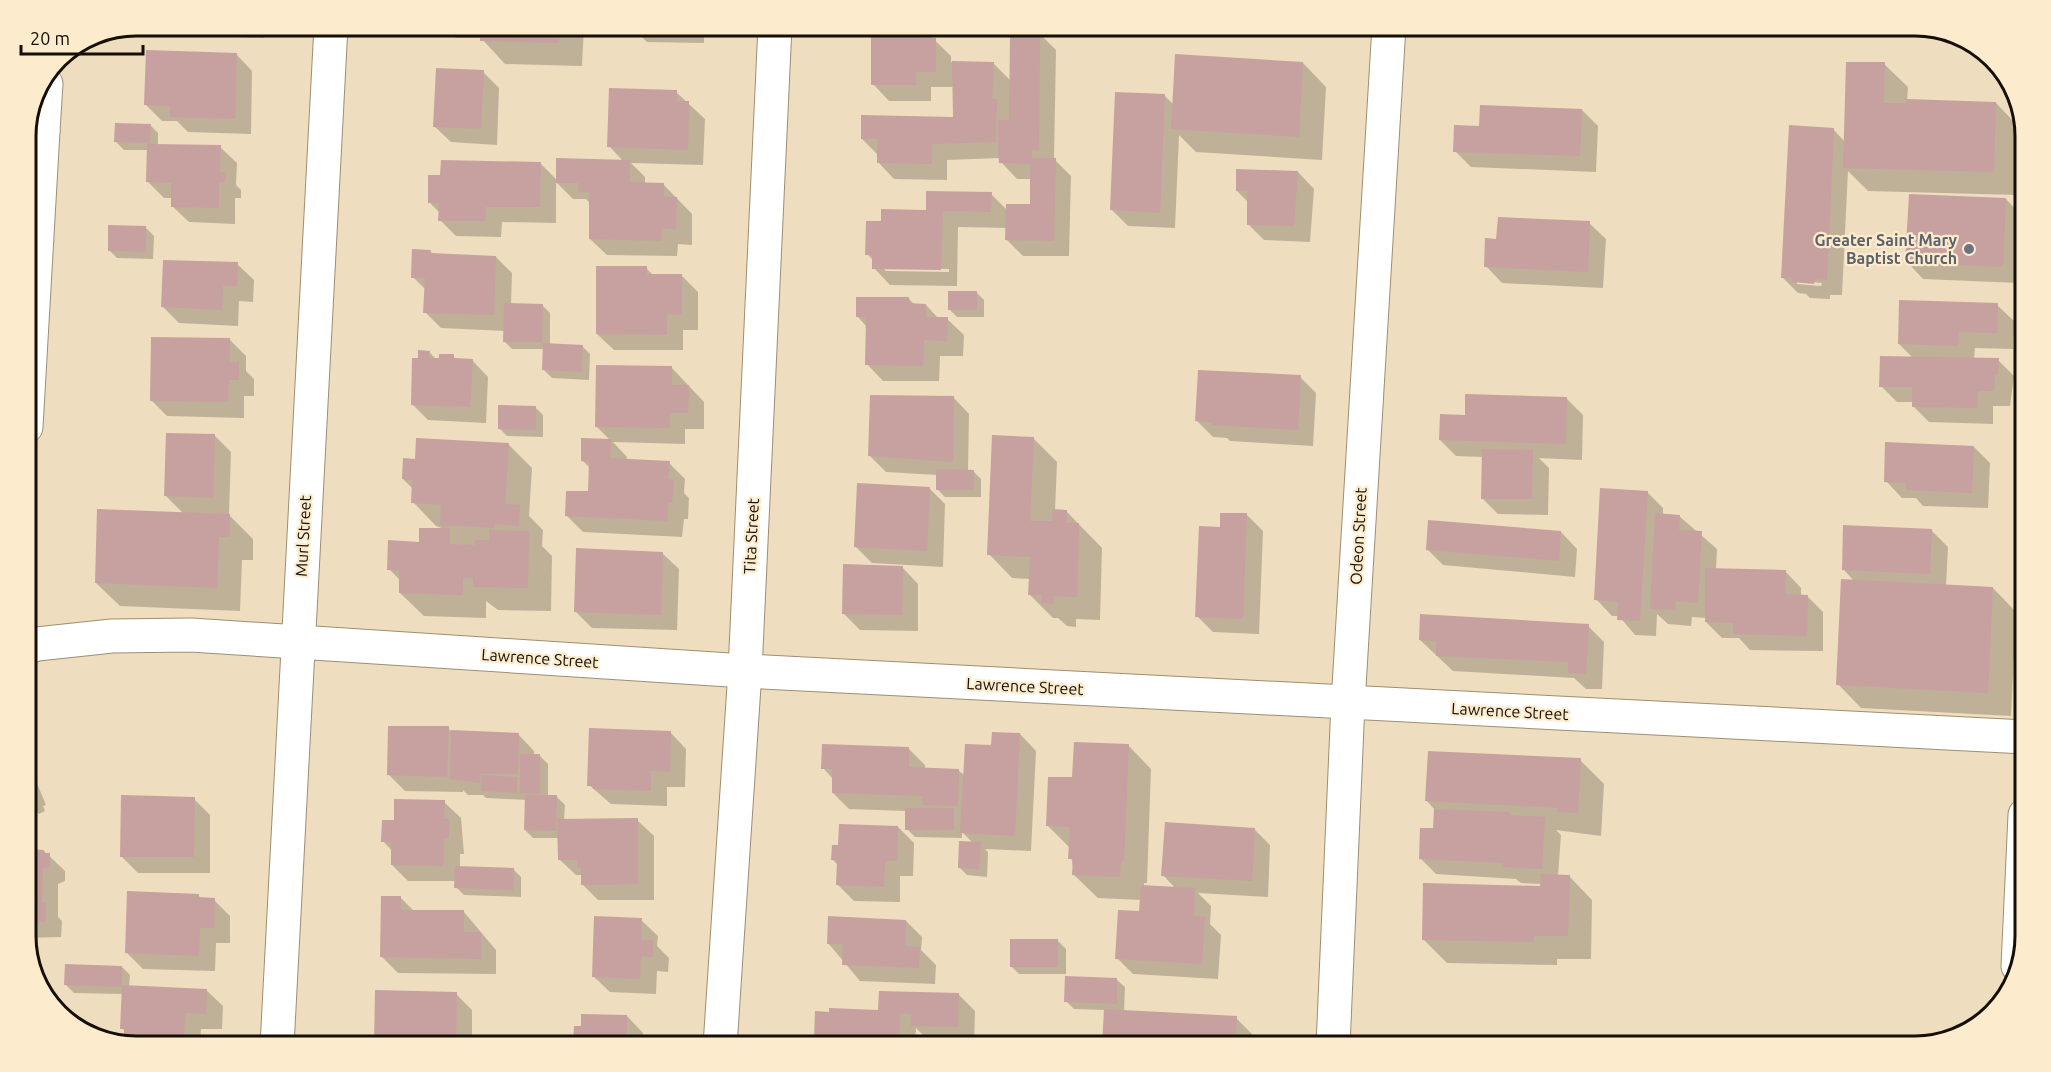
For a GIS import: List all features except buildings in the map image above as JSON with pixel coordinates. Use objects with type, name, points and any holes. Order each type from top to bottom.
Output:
[{"type":"street","name":"Murl Street","points":[[278,1036],[330,36]]},
{"type":"street","name":"Tita Street","points":[[721,1036],[745,671],[775,36]]},
{"type":"street","name":"Odeon Street","points":[[1333,1036],[1348,704],[1388,36]]},
{"type":"street","name":"Lawrence Street","points":[[36,645],[112,636],[191,635],[745,671],[1348,704],[2015,737]]},
{"type":"place","name":"Greater Saint Mary Baptist Church","points":[[1969,249]]}]
